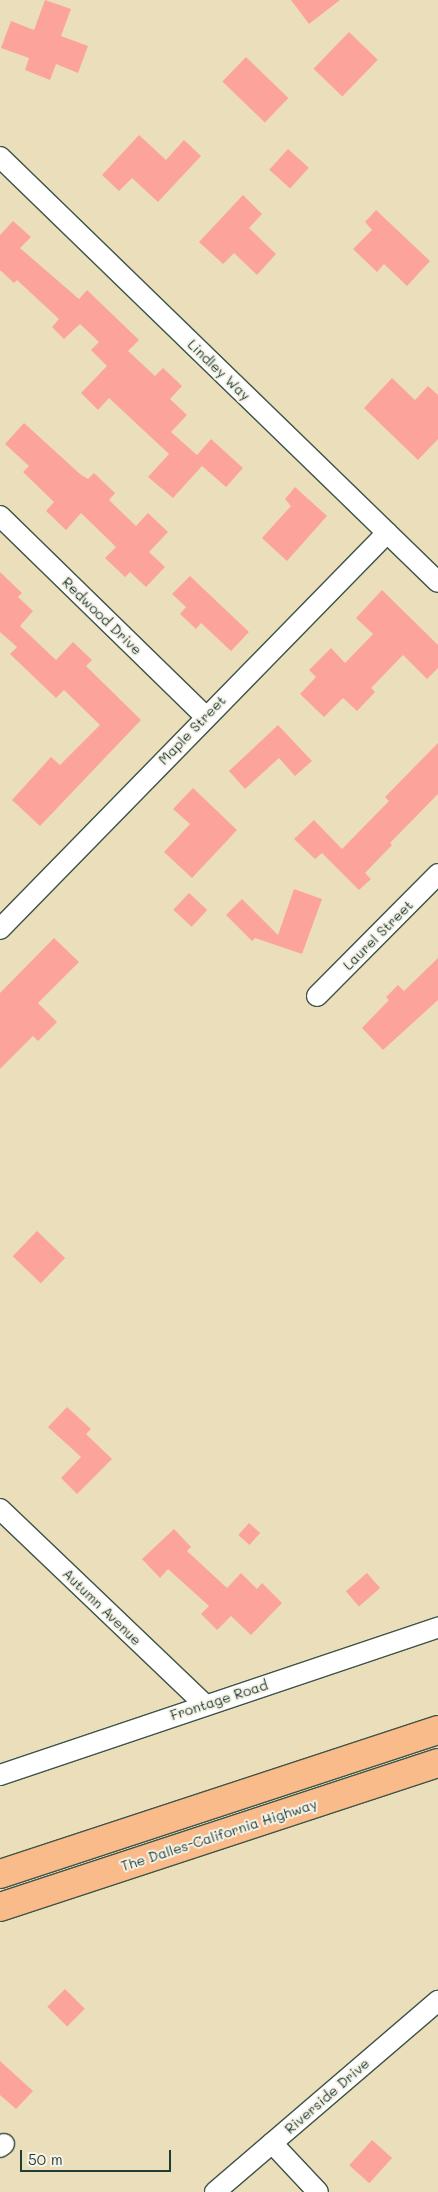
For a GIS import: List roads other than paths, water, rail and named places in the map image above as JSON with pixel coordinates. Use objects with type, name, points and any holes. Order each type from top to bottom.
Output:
[{"type":"highway","points":[[0,1874],[438,1730]]},
{"type":"highway","name":"The Dalles-California Highway","points":[[0,1907],[438,1763]]},
{"type":"street","name":"Lindley Way","points":[[0,157],[438,582]]},
{"type":"street","name":"Redwood Drive","points":[[0,516],[205,716]]},
{"type":"street","name":"Maple Street","points":[[0,929],[205,716],[387,533]]},
{"type":"street","name":"Laurel Street","points":[[317,996],[438,874]]},
{"type":"street","name":"Autumn Avenue","points":[[0,1509],[204,1704]]},
{"type":"street","name":"Frontage Road","points":[[0,1775],[204,1704],[438,1628]]},
{"type":"street","name":"Riverside Drive","points":[[216,2192],[438,2001]]},
{"type":"street","points":[[272,2143],[318,2192]]}]
